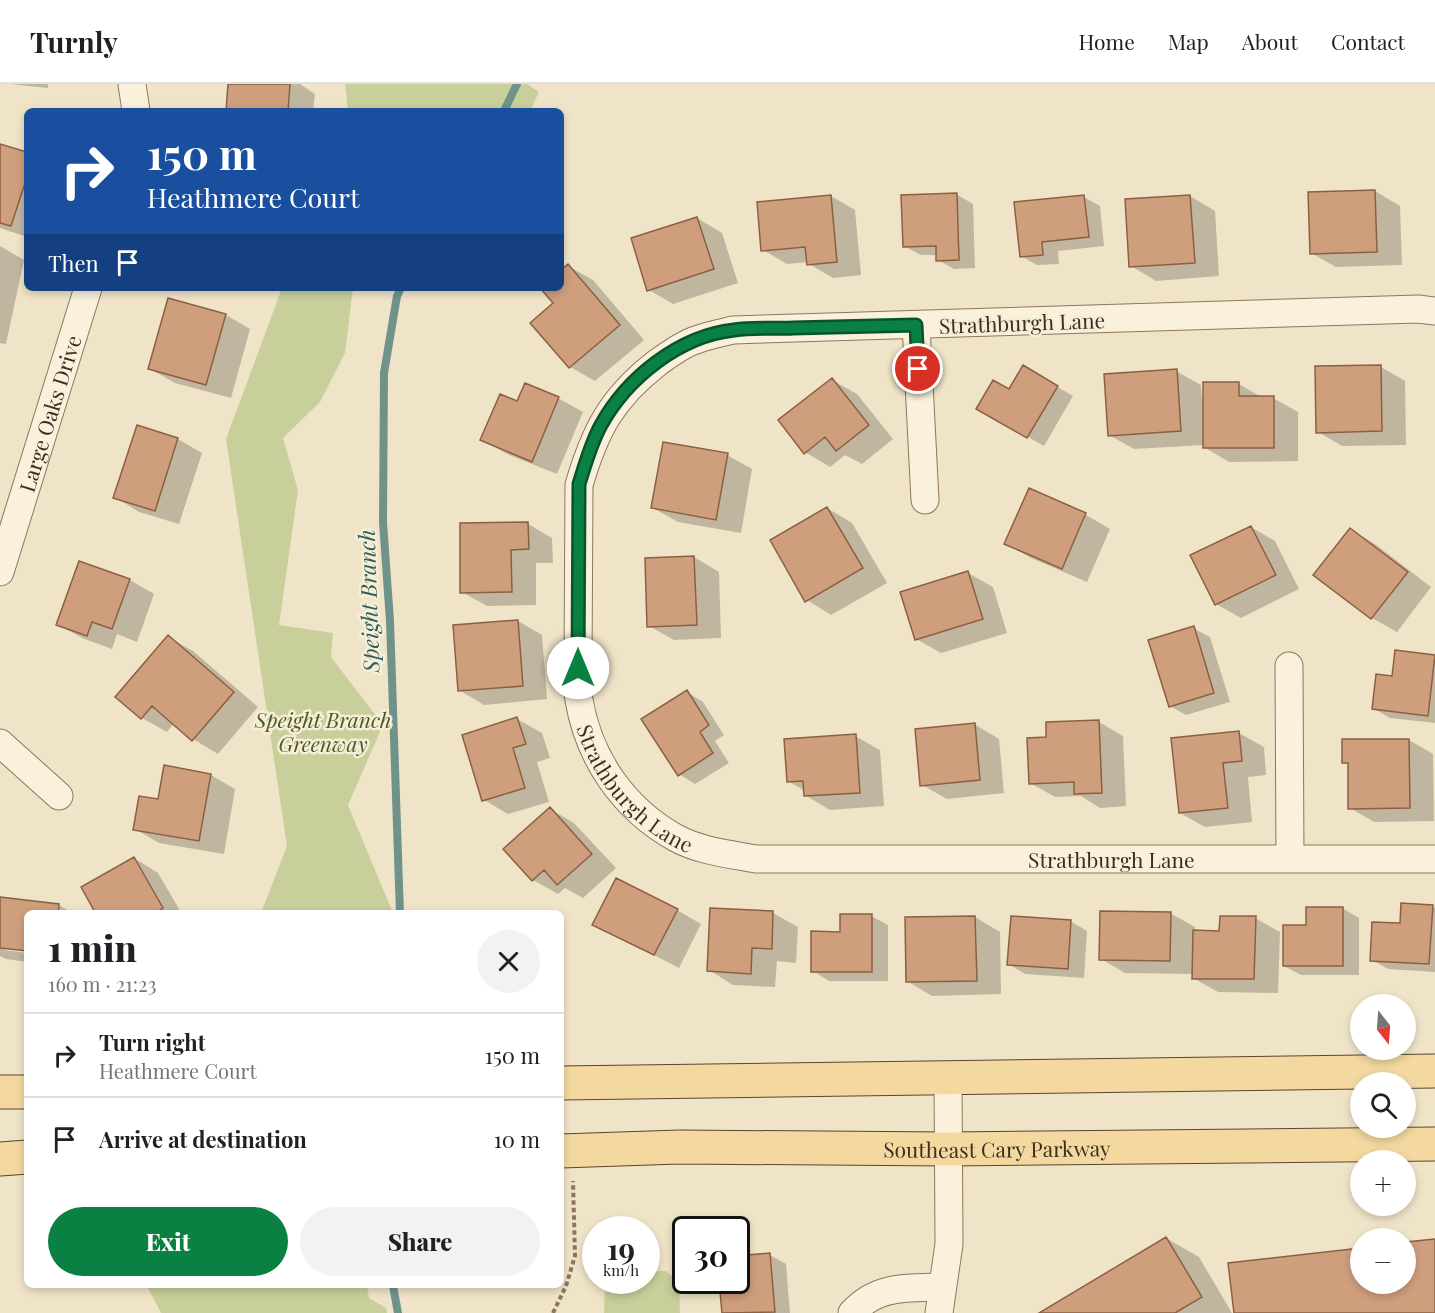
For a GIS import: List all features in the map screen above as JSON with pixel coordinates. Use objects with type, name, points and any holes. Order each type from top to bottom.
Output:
[{"type":"main road","points":[[564,1083],[1435,1071]]},
{"type":"main road","points":[[0,1092],[24,1092]]},
{"type":"main road","name":"Southeast Cary Parkway","points":[[567,1164],[679,1147],[948,1149],[1435,1144]]},
{"type":"main road","points":[[0,1160],[24,1158]]},
{"type":"street","points":[[132,84],[136,108]]},
{"type":"street","name":"Large Oaks Drive","points":[[0,572],[87,291]]},
{"type":"street","name":"Strathburgh Lane","points":[[1435,311],[1418,309],[733,330],[692,341],[668,355],[637,379],[600,425],[579,484],[579,698],[587,734],[601,765],[621,794],[644,817],[677,838],[712,851],[756,859],[1435,859]]},
{"type":"street","points":[[916,325],[925,500]]},
{"type":"street","points":[[1289,666],[1290,858]]},
{"type":"street","points":[[0,743],[59,796]]},
{"type":"street","points":[[852,1313],[876,1295],[894,1288],[940,1300],[949,1244],[948,1077]]},
{"type":"path","points":[[553,1313],[567,1286],[575,1256],[567,1164]]},
{"type":"green space","points":[[345,84],[527,84],[539,92],[531,108],[348,108]]},
{"type":"green space","name":"Speight Branch Greenway","points":[[281,291],[353,291],[345,353],[320,402],[283,438],[298,490],[279,625],[333,633],[331,657],[383,725],[348,805],[392,910],[262,910],[287,846],[226,439]]},
{"type":"green space","points":[[660,1271],[666,1271],[672,1276],[672,1294],[679,1294],[680,1313],[604,1313],[605,1294],[660,1294]]},
{"type":"green space","points":[[148,1288],[367,1288],[369,1298],[386,1308],[387,1313],[161,1313]]},
{"type":"building","points":[[228,84],[290,84],[288,108],[226,108]]},
{"type":"building","points":[[0,144],[24,151],[24,186],[11,226],[0,223]]},
{"type":"building","points":[[1375,190],[1377,252],[1310,254],[1308,192]]},
{"type":"building","points":[[957,193],[959,260],[936,261],[936,246],[903,247],[901,195]]},
{"type":"building","points":[[831,195],[837,262],[807,265],[805,247],[761,251],[757,202]]},
{"type":"building","points":[[1084,195],[1089,237],[1042,242],[1043,255],[1020,257],[1014,202]]},
{"type":"building","points":[[1190,195],[1195,263],[1129,267],[1125,199]]},
{"type":"building","points":[[697,217],[714,269],[647,291],[631,238]]},
{"type":"building","points":[[568,264],[620,325],[569,368],[530,323],[553,303],[543,291],[564,291],[564,267]]},
{"type":"building","points":[[168,298],[226,314],[206,385],[148,369]]},
{"type":"building","points":[[1023,365],[1058,386],[1027,438],[976,409],[993,380],[1009,389]]},
{"type":"building","points":[[1381,365],[1382,431],[1316,433],[1315,366]]},
{"type":"building","points":[[1177,369],[1181,431],[1108,436],[1104,374]]},
{"type":"building","points":[[832,378],[869,425],[836,451],[825,437],[804,454],[778,420]]},
{"type":"building","points":[[1203,382],[1239,382],[1239,396],[1274,396],[1274,448],[1203,448]]},
{"type":"building","points":[[525,383],[559,397],[532,462],[480,440],[500,394],[517,401]]},
{"type":"building","points":[[137,425],[178,438],[155,511],[113,498]]},
{"type":"building","points":[[663,442],[728,453],[716,520],[651,508]]},
{"type":"building","points":[[1029,488],[1086,513],[1062,569],[1004,544]]},
{"type":"building","points":[[827,507],[863,568],[805,602],[770,540]]},
{"type":"building","points":[[528,522],[529,549],[511,550],[512,592],[460,593],[460,523]]},
{"type":"building","points":[[1251,526],[1276,575],[1215,605],[1190,555]]},
{"type":"building","points":[[1350,528],[1408,572],[1371,619],[1313,575]]},
{"type":"building","points":[[694,556],[697,625],[647,627],[645,558]]},
{"type":"building","points":[[79,561],[130,579],[112,629],[92,622],[87,636],[56,625]]},
{"type":"building","points":[[968,571],[983,619],[915,640],[900,592]]},
{"type":"building","points":[[518,620],[523,686],[458,691],[453,625]]},
{"type":"building","points":[[1194,626],[1214,693],[1169,707],[1148,640]]},
{"type":"building","points":[[168,635],[234,692],[192,741],[152,706],[141,719],[115,697]]},
{"type":"building","points":[[1395,650],[1435,655],[1428,716],[1372,709],[1376,674],[1392,676]]},
{"type":"building","points":[[687,690],[709,725],[700,732],[713,753],[678,776],[641,719]]},
{"type":"building","points":[[517,717],[526,744],[513,748],[525,788],[482,801],[462,735]]},
{"type":"building","points":[[1099,720],[1102,793],[1074,794],[1074,782],[1029,784],[1027,738],[1046,737],[1046,722]]},
{"type":"building","points":[[975,723],[980,780],[920,786],[915,729]]},
{"type":"building","points":[[1239,731],[1242,761],[1223,763],[1228,808],[1179,813],[1171,738]]},
{"type":"building","points":[[856,734],[860,793],[804,796],[803,781],[787,782],[784,739]]},
{"type":"building","points":[[1342,739],[1409,739],[1410,808],[1348,809],[1348,763],[1342,763]]},
{"type":"building","points":[[164,765],[211,774],[199,841],[133,830],[139,796],[158,799]]},
{"type":"building","points":[[550,807],[592,854],[557,885],[544,870],[532,881],[503,849]]},
{"type":"building","points":[[134,857],[163,908],[160,910],[94,910],[81,887]]},
{"type":"building","points":[[616,878],[678,909],[654,955],[592,925]]},
{"type":"building","points":[[0,897],[59,904],[58,910],[24,910],[24,951],[0,948]]},
{"type":"building","points":[[1401,903],[1433,905],[1429,964],[1370,961],[1372,922],[1400,923]]},
{"type":"building","points":[[1306,907],[1343,907],[1343,966],[1283,966],[1283,925],[1306,925]]},
{"type":"building","points":[[710,908],[773,911],[772,949],[752,948],[751,974],[707,971]]},
{"type":"building","points":[[1100,911],[1171,912],[1170,961],[1099,960]]},
{"type":"building","points":[[840,914],[872,914],[872,972],[811,972],[811,931],[840,932]]},
{"type":"building","points":[[975,916],[977,981],[906,982],[905,917]]},
{"type":"building","points":[[1011,916],[1071,920],[1068,969],[1007,965]]},
{"type":"building","points":[[1220,916],[1256,916],[1254,979],[1192,979],[1193,930],[1219,931]]},
{"type":"building","points":[[1166,1237],[1202,1297],[1175,1313],[1039,1313]]},
{"type":"building","points":[[1435,1239],[1435,1313],[1234,1313],[1228,1263],[1350,1249],[1350,1294],[1416,1294],[1416,1241]]},
{"type":"building","points":[[770,1253],[775,1312],[722,1313],[720,1294],[750,1294],[750,1255]]},
{"type":"waterway","name":"Speight Branch","points":[[505,108],[517,84]]},
{"type":"waterway","name":"Speight Branch","points":[[400,291],[384,373],[383,522],[390,621],[400,910]]},
{"type":"waterway","name":"Speight Branch","points":[[393,1288],[398,1313]]},
{"type":"route","points":[[578,668],[579,484],[600,425],[637,379],[668,355],[692,341],[733,330],[916,325],[918,369]]}]
